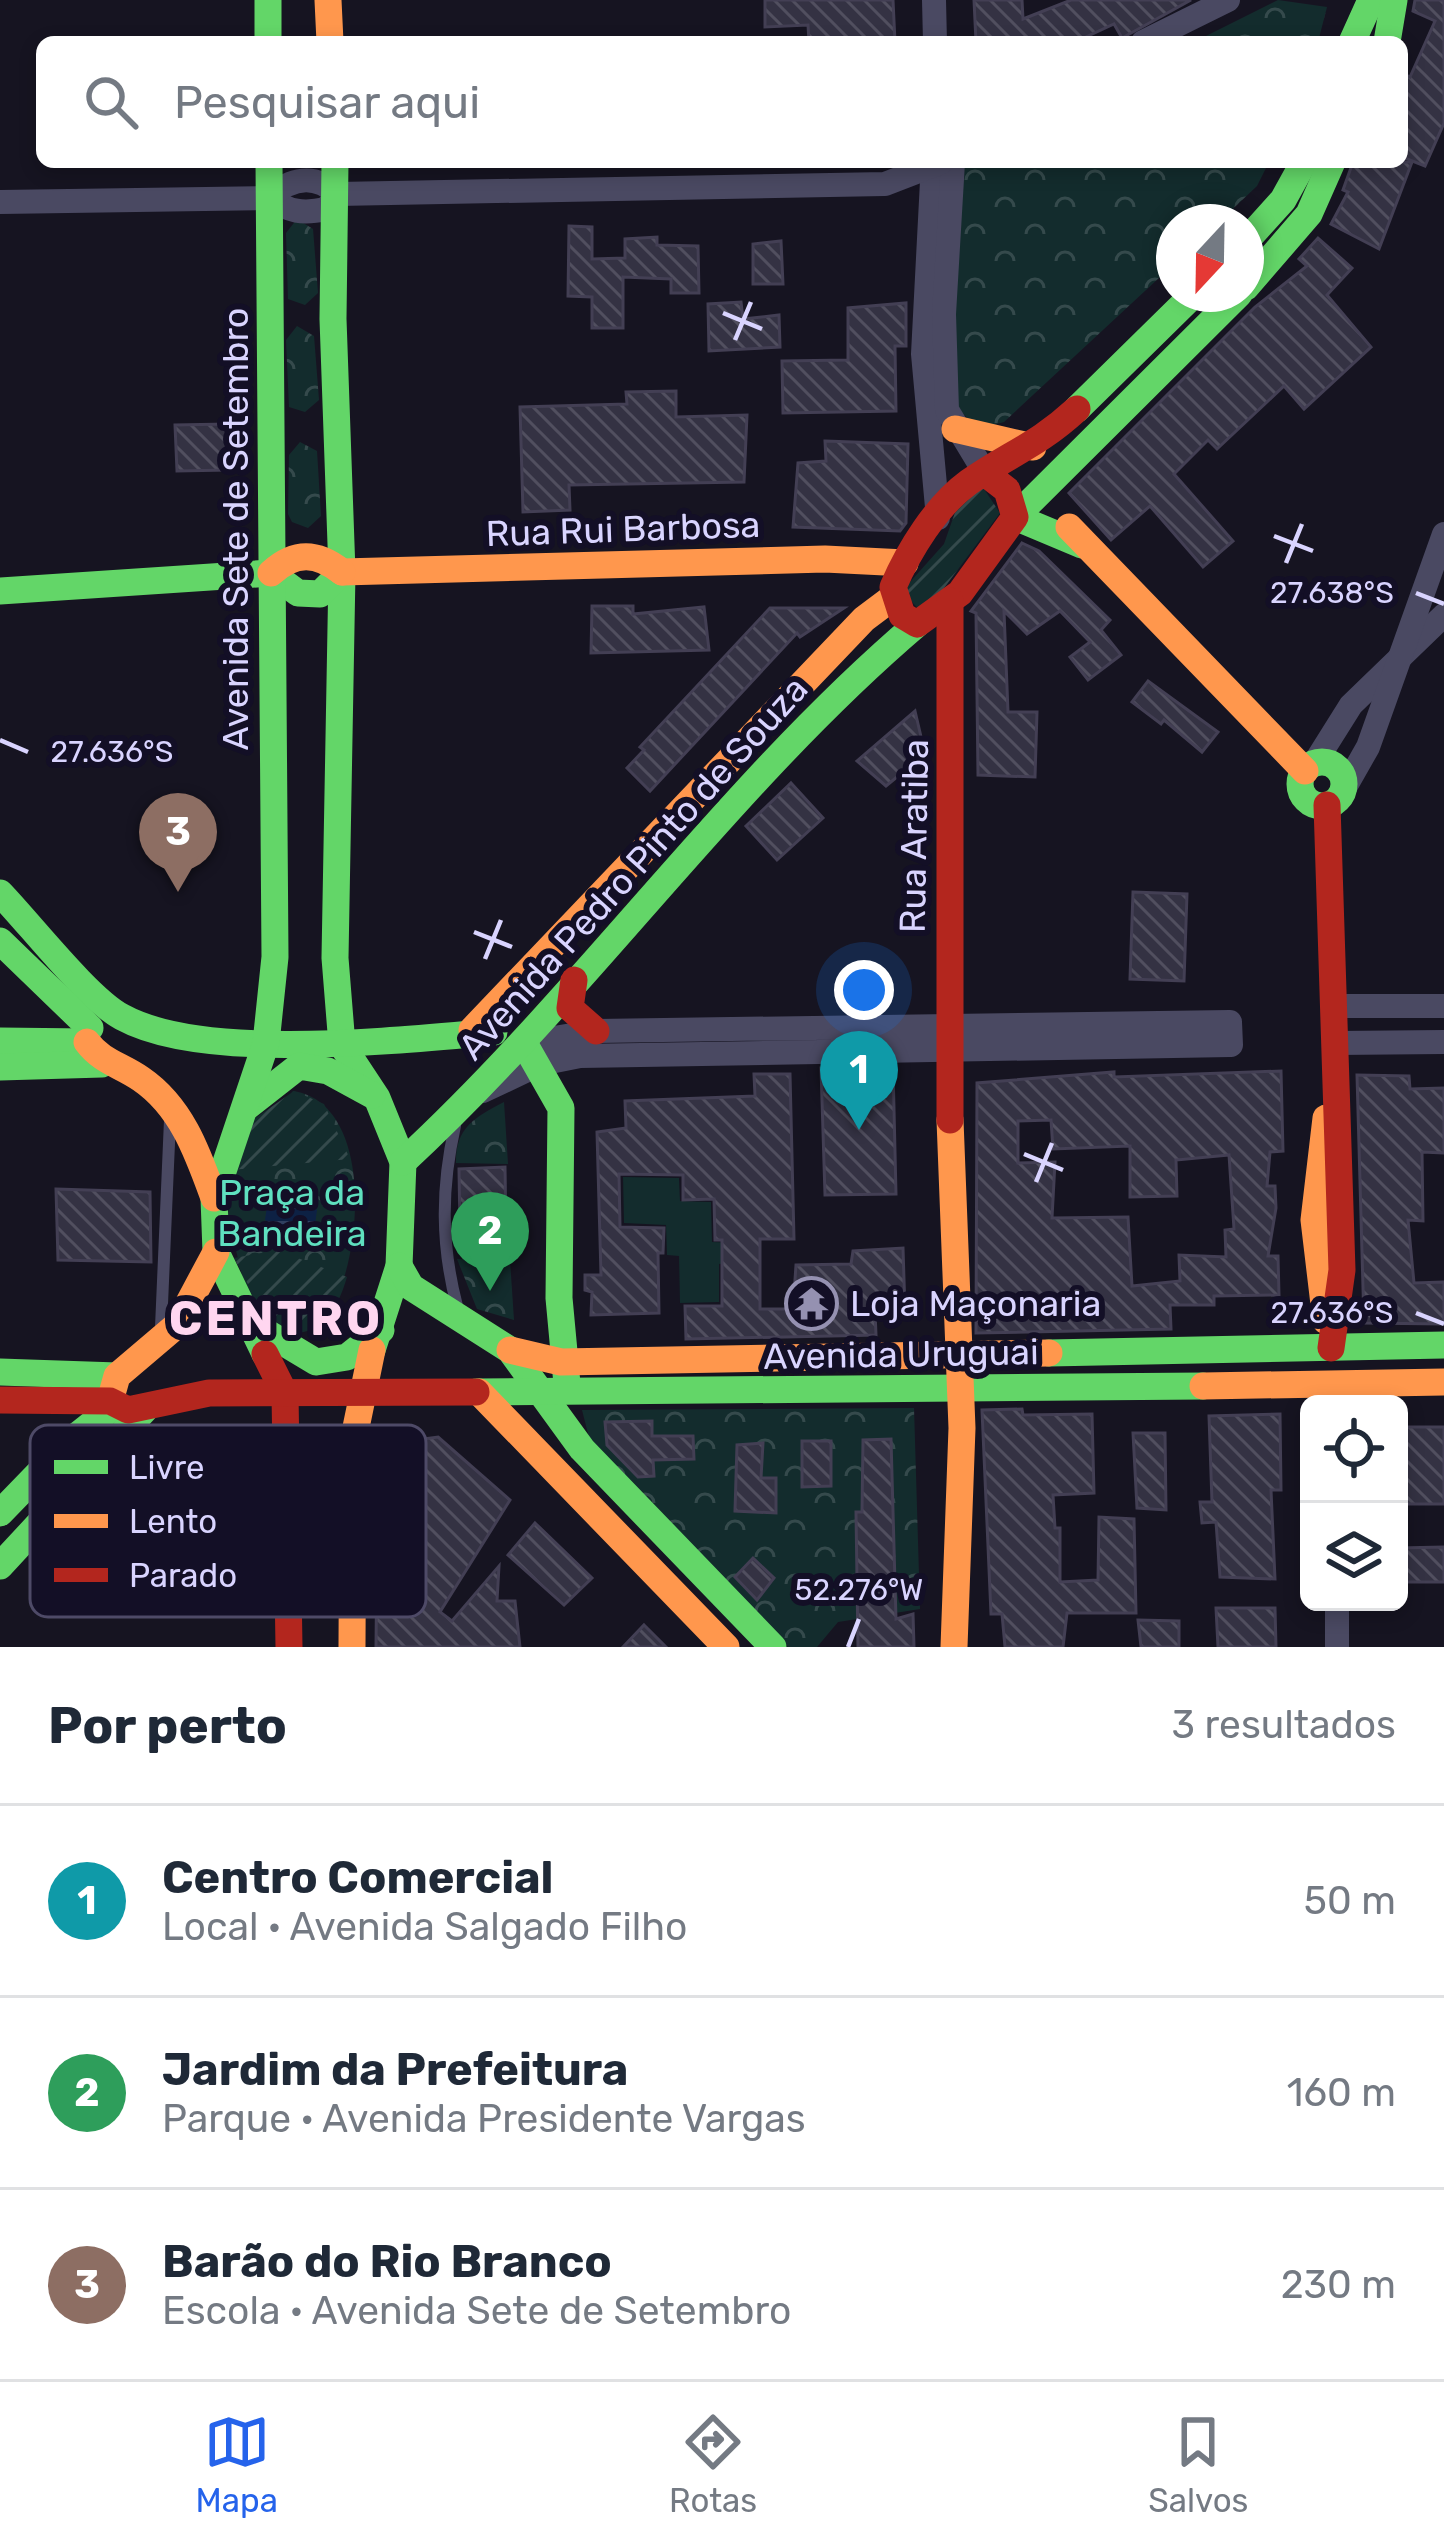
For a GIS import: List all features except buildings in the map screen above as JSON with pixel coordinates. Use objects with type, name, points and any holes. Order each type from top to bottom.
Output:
[{"type":"main road","points":[[268,0],[268,36]]},
{"type":"main road","points":[[328,0],[330,36]]},
{"type":"main road","points":[[1355,36],[1371,0]]},
{"type":"main road","points":[[1388,36],[1394,0]]},
{"type":"main road","name":"Avenida Sete de Setembro","points":[[269,168],[271,573],[304,889],[335,958],[342,1045],[376,1098]]},
{"type":"main road","name":"Avenida Sete de Setembro","points":[[245,1108],[266,1043],[275,957],[304,889],[343,572],[333,319],[335,168]]},
{"type":"main road","points":[[1264,221],[1283,200],[1301,168]]},
{"type":"main road","points":[[1264,266],[1309,214],[1329,168]]},
{"type":"main road","name":"Avenida Pedro Pinto de Souza","points":[[117,1015],[163,1036],[266,1043],[293,1039],[342,1045],[472,1030],[864,620],[892,598],[904,562],[962,486],[1033,447],[1176,312]]},
{"type":"main road","name":"Avenida Pedro Pinto de Souza","points":[[403,1162],[469,1099],[532,1054],[574,980],[858,674],[917,624],[932,619],[1016,517],[1221,312]]},
{"type":"main road","points":[[1143,345],[1163,371]]},
{"type":"main road","points":[[955,429],[1033,447]]},
{"type":"main road","points":[[985,473],[1004,484],[1014,500],[1016,517],[1082,544]]},
{"type":"main road","points":[[1044,491],[1082,544],[1309,768],[1303,795],[1313,805],[1335,798],[1336,1042],[1329,1270],[1335,1394]]},
{"type":"main road","points":[[0,591],[271,573],[287,559],[309,552],[325,556],[343,572],[320,594],[298,592],[271,573]]},
{"type":"main road","name":"Rua Rui Barbosa","points":[[343,572],[838,559],[904,562]]},
{"type":"main road","points":[[892,598],[902,614],[917,624]]},
{"type":"main road","name":"Rua Aratiba","points":[[950,601],[948,1040],[959,1389],[954,1647]]},
{"type":"main road","points":[[688,809],[710,836]]},
{"type":"main road","points":[[0,893],[117,1015],[93,1044],[0,1067]]},
{"type":"main road","points":[[0,941],[93,1044],[170,1101],[188,1127],[214,1198],[216,1252],[285,1394],[290,1425]]},
{"type":"main road","points":[[574,980],[570,1008],[596,1031]]},
{"type":"main road","points":[[472,1030],[532,1054],[561,1108],[561,1362],[571,1395],[569,1432]]},
{"type":"main road","points":[[0,1041],[93,1044]]},
{"type":"main road","points":[[214,1198],[245,1108],[299,1066],[328,1071],[376,1098],[403,1162],[399,1266],[384,1327],[359,1389],[354,1425]]},
{"type":"main road","points":[[85,1425],[177,1325],[216,1252]]},
{"type":"main road","points":[[399,1266],[411,1287],[510,1350],[569,1432],[773,1647]]},
{"type":"main road","points":[[251,1323],[316,1362],[347,1357],[384,1327]]},
{"type":"main road","name":"Avenida Uruguai","points":[[510,1350],[561,1362],[1444,1345]]},
{"type":"main road","points":[[0,1372],[114,1395]]},
{"type":"main road","name":"Avenida Uruguai","points":[[114,1395],[147,1407],[209,1393],[359,1389],[539,1390],[571,1395],[959,1389],[1335,1394],[1444,1382]]},
{"type":"main road","points":[[478,1392],[726,1647]]},
{"type":"main road","points":[[0,1400],[114,1395]]},
{"type":"main road","points":[[130,1425],[147,1407]]},
{"type":"main road","points":[[0,1513],[30,1482]]},
{"type":"main road","points":[[0,1566],[30,1534]]},
{"type":"street","points":[[934,0],[935,36]]},
{"type":"street","points":[[1155,36],[1228,0]]},
{"type":"street","points":[[0,202],[269,198],[292,212],[312,212],[326,209],[337,194],[885,184],[929,168]]},
{"type":"street","points":[[940,168],[947,410],[985,473]]},
{"type":"street","points":[[938,518],[923,354],[940,168]]},
{"type":"street","points":[[1335,798],[1368,747],[1444,534]]},
{"type":"street","points":[[1309,768],[1351,705],[1444,614]]},
{"type":"street","points":[[1336,1006],[1444,1006]]},
{"type":"street","points":[[532,1054],[596,1031],[948,1040],[1231,1046],[1231,1034],[1230,1022],[948,1040],[532,1054]]},
{"type":"street","points":[[1336,1042],[1444,1042]]},
{"type":"street","points":[[1337,1611],[1337,1647]]},
{"type":"lane","points":[[460,1319],[443,1258],[445,1175],[469,1099]]},
{"type":"lane","points":[[159,1343],[170,1101]]},
{"type":"green space","points":[[1278,0],[1327,7],[1320,36],[1206,36]]},
{"type":"green space","points":[[963,168],[1266,168],[1257,186],[1238,204],[1156,204],[1156,281],[1004,422],[979,429],[955,406],[954,176]]},
{"type":"green space","points":[[297,219],[313,229],[318,293],[305,305],[288,299],[286,233]]},
{"type":"green space","points":[[297,326],[314,336],[319,400],[305,412],[289,407],[286,340]]},
{"type":"green space","points":[[300,442],[317,451],[321,516],[308,528],[292,522],[288,514],[289,455]]},
{"type":"green space","points":[[982,486],[1000,513],[924,615],[902,591],[944,544],[959,501]]},
{"type":"green space","name":"Praça da Bandeira","points":[[293,1091],[321,1103],[340,1127],[351,1159],[355,1197],[345,1273],[318,1329],[248,1301],[228,1216],[231,1170]]},
{"type":"green space","points":[[294,1091],[324,1104],[350,1159],[231,1170],[247,1124]]},
{"type":"green space","points":[[504,1102],[508,1164],[456,1163],[463,1132]]},
{"type":"green space","points":[[623,1177],[679,1178],[680,1201],[711,1202],[712,1242],[739,1243],[739,1263],[719,1264],[719,1302],[680,1303],[679,1256],[667,1255],[666,1225],[624,1223]]},
{"type":"green space","points":[[277,1250],[347,1277],[337,1304],[313,1329],[273,1331],[234,1258]]},
{"type":"green space","points":[[457,1259],[510,1260],[514,1320],[477,1309]]},
{"type":"green space","points":[[914,1408],[920,1609],[838,1622],[817,1647],[788,1647],[590,1441],[582,1410]]},
{"type":"water","points":[[297,1199],[317,1210],[315,1225],[284,1231],[265,1220],[267,1206]]},
{"type":"traffic: fast","points":[[268,0],[268,36]]},
{"type":"traffic: fast","points":[[1355,36],[1371,0]]},
{"type":"traffic: fast","points":[[1388,36],[1394,0]]},
{"type":"traffic: fast","points":[[265,1354],[216,1252],[214,1198],[266,1043],[275,957],[269,168]]},
{"type":"traffic: fast","points":[[335,168],[333,319],[342,572],[335,958],[342,1045],[377,1098],[403,1162],[399,1266],[372,1350]]},
{"type":"traffic: fast","points":[[1264,221],[1283,200],[1301,168]]},
{"type":"traffic: fast","points":[[1264,266],[1309,214],[1329,168]]},
{"type":"traffic: fast","points":[[1077,409],[1176,312]]},
{"type":"traffic: fast","points":[[1082,545],[1015,517],[1221,312]]},
{"type":"traffic: fast","points":[[271,573],[298,593],[320,594],[342,572]]},
{"type":"traffic: fast","points":[[0,591],[271,573]]},
{"type":"traffic: fast","points":[[403,1162],[534,1030],[783,752],[917,624]]},
{"type":"traffic: fast","points":[[1322,762],[1337,769],[1344,784],[1337,799],[1322,806],[1307,799],[1300,784],[1307,769],[1322,762]]},
{"type":"traffic: fast","points":[[0,893],[108,1008],[158,1031],[251,1044],[494,1032]]},
{"type":"traffic: fast","points":[[0,941],[90,1028]]},
{"type":"traffic: fast","points":[[0,1041],[87,1042]]},
{"type":"traffic: fast","points":[[524,1043],[561,1108],[559,1298],[567,1384]]},
{"type":"traffic: fast","points":[[0,1067],[102,1064]]},
{"type":"traffic: fast","points":[[248,1106],[299,1066],[328,1071],[372,1095]]},
{"type":"traffic: fast","points":[[399,1266],[411,1287],[510,1350],[582,1449],[773,1647]]},
{"type":"traffic: fast","points":[[251,1323],[316,1362],[347,1357],[381,1330]]},
{"type":"traffic: fast","points":[[1049,1353],[1444,1345]]},
{"type":"traffic: fast","points":[[0,1372],[117,1376]]},
{"type":"traffic: fast","points":[[476,1392],[1203,1386]]},
{"type":"traffic: fast","points":[[90,1425],[113,1407]]},
{"type":"traffic: fast","points":[[130,1425],[147,1407]]},
{"type":"traffic: fast","points":[[0,1513],[30,1482]]},
{"type":"traffic: fast","points":[[0,1566],[30,1534]]},
{"type":"traffic: slow","points":[[328,0],[330,36]]},
{"type":"traffic: slow","points":[[955,429],[1033,447]]},
{"type":"traffic: slow","points":[[1069,527],[1305,771]]},
{"type":"traffic: slow","points":[[271,573],[306,557],[342,572]]},
{"type":"traffic: slow","points":[[342,572],[825,559],[905,563]]},
{"type":"traffic: slow","points":[[472,1030],[864,619],[892,598]]},
{"type":"traffic: slow","points":[[87,1042],[167,1103],[195,1148],[214,1198]]},
{"type":"traffic: slow","points":[[1326,1118],[1314,1220],[1326,1321]]},
{"type":"traffic: slow","points":[[950,1120],[962,1428],[954,1647]]},
{"type":"traffic: slow","points":[[110,1401],[117,1376],[177,1325],[216,1252]]},
{"type":"traffic: slow","points":[[357,1425],[372,1350]]},
{"type":"traffic: slow","points":[[510,1350],[561,1362],[1049,1353]]},
{"type":"traffic: slow","points":[[1203,1386],[1444,1382]]},
{"type":"traffic: slow","points":[[479,1392],[726,1647]]},
{"type":"traffic: slow","points":[[352,1617],[352,1647]]},
{"type":"traffic: jam","points":[[985,473],[1007,490],[1015,517],[960,593],[917,624],[902,615],[893,587],[935,516],[969,482],[1077,409]]},
{"type":"traffic: jam","points":[[950,601],[950,1120]]},
{"type":"traffic: jam","points":[[1327,805],[1342,1270],[1331,1348]]},
{"type":"traffic: jam","points":[[574,980],[570,1008],[596,1031]]},
{"type":"traffic: jam","points":[[265,1354],[285,1394],[285,1425]]},
{"type":"traffic: jam","points":[[0,1400],[110,1401],[128,1410],[209,1393],[476,1392]]},
{"type":"traffic: jam","points":[[289,1617],[289,1647]]},
{"type":"place","name":"Barão do Rio Branco","points":[[178,892]]},
{"type":"place","name":"Centro Comercial","points":[[859,1130]]},
{"type":"place","name":"Jardim da Prefeitura","points":[[490,1291]]},
{"type":"place","name":"Loja Maçonaria","points":[[811,1303]]},
{"type":"district","name":"CENTRO","points":[[276,1318]]}]
